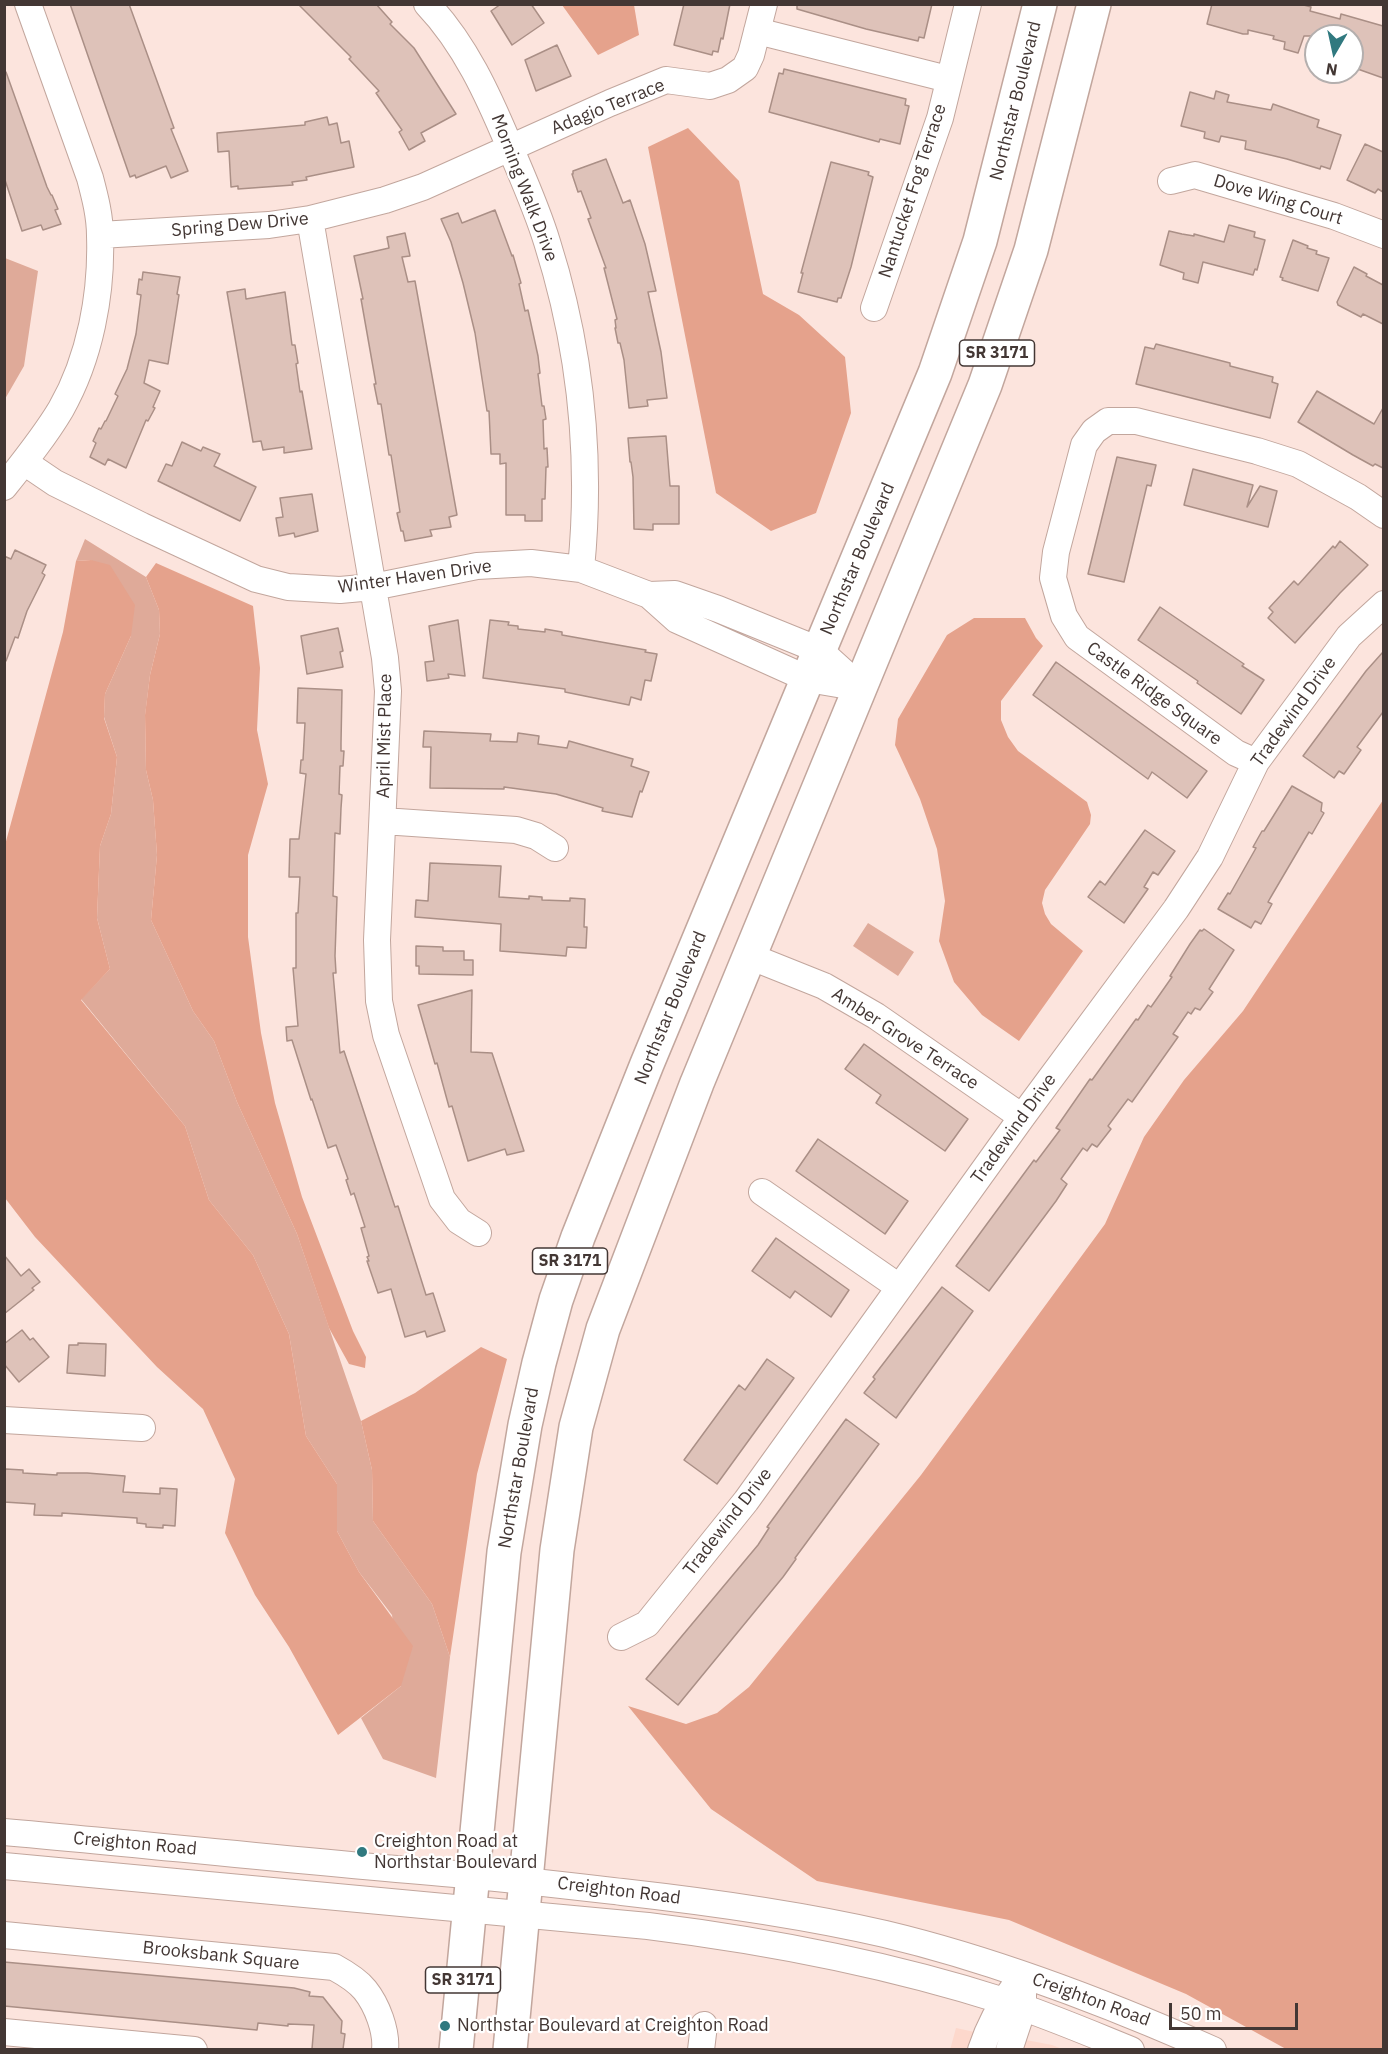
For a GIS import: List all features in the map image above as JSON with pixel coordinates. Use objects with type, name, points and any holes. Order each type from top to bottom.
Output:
[{"type":"main road","name":"Northstar Boulevard","points":[[456,2049],[504,1552],[513,1487],[538,1363],[556,1300],[578,1237],[647,1064],[926,394],[980,241],[1040,4]]},
{"type":"main road","name":"SR 3171","points":[[510,2049],[557,1550],[576,1427],[603,1329],[697,1083],[986,385],[1032,250],[1094,4]]},
{"type":"street","points":[[4,487],[61,409],[82,359],[91,330],[97,297],[100,236],[97,205],[85,162],[28,4]]},
{"type":"street","name":"Morning Walk Drive","points":[[427,4],[459,45],[488,97],[547,240],[571,332],[583,413],[586,517],[581,569]]},
{"type":"street","name":"Adagio Terrace","points":[[510,147],[666,80],[710,86],[728,80],[745,69],[751,56],[764,4]]},
{"type":"street","name":"Nantucket Fog Terrace","points":[[874,308],[940,118],[968,4]]},
{"type":"street","points":[[757,31],[948,79]]},
{"type":"street","name":"Spring Dew Drive","points":[[100,236],[269,225],[310,219],[375,203],[423,187],[510,147]]},
{"type":"street","name":"Dove Wing Court","points":[[1171,181],[1195,175],[1314,209],[1383,235]]},
{"type":"street","name":"April Mist Place","points":[[310,219],[388,691],[377,940],[377,980],[386,1035],[442,1199],[459,1221],[478,1233]]},
{"type":"street","name":"Castle Ridge Square","points":[[1256,762],[1236,753],[1077,637],[1064,616],[1053,578],[1055,561],[1084,445],[1094,431],[1108,421],[1136,421],[1257,451],[1298,464],[1358,497],[1383,515]]},
{"type":"street","name":"Winter Haven Drive","points":[[24,462],[54,483],[256,579],[288,587],[340,590],[372,587],[477,566],[531,563],[581,569],[649,595],[675,594],[718,609],[813,665],[861,688]]},
{"type":"street","name":"Tradewind Drive","points":[[621,1637],[646,1624],[746,1501],[1022,1117],[1176,909],[1210,857],[1256,762],[1349,636],[1383,604]]},
{"type":"street","points":[[383,821],[516,830],[536,836],[555,848]]},
{"type":"street","name":"Amber Grove Terrace","points":[[749,956],[824,986],[876,1016],[1022,1117]]},
{"type":"street","points":[[762,1192],[899,1287]]},
{"type":"street","points":[[4,1420],[142,1428]]},
{"type":"street","name":"Creighton Road","points":[[4,1832],[526,1880],[723,1904],[806,1917],[888,1935],[1023,1975],[1080,1994],[1213,2049]]},
{"type":"street","name":"Creighton Road","points":[[4,1866],[648,1926],[719,1935],[844,1958],[931,1980],[1013,2004],[1131,2049]]},
{"type":"street","name":"Brooksbank Square","points":[[4,1935],[334,1967],[351,1977],[366,1991],[381,2019],[386,2049]]},
{"type":"street","points":[[1009,2049],[1013,2004],[1023,1975]]},
{"type":"street","points":[[981,2049],[989,2027],[1013,2004]]},
{"type":"street","points":[[4,2032],[194,2049]]},
{"type":"shaded area","points":[[562,5],[634,5],[639,35],[598,55]]},
{"type":"shaded area","points":[[688,128],[739,181],[763,294],[799,315],[845,357],[851,413],[816,513],[771,531],[716,493],[648,147]]},
{"type":"shaded area","points":[[5,258],[38,271],[24,366],[5,399]]},
{"type":"shaded area","points":[[85,539],[146,577],[159,610],[160,634],[150,675],[145,716],[146,770],[153,800],[157,855],[151,920],[193,1011],[214,1041],[237,1102],[297,1234],[361,1421],[372,1470],[373,1521],[432,1604],[450,1657],[436,1778],[383,1759],[361,1718],[401,1686],[392,1615],[359,1572],[337,1531],[337,1484],[306,1436],[289,1334],[253,1255],[209,1200],[185,1126],[81,999],[110,969],[97,918],[100,846],[111,814],[117,757],[104,717],[105,694],[131,636],[91,560],[76,561]]},
{"type":"shaded area","points":[[91,560],[110,565],[135,605],[131,636],[105,694],[104,718],[117,757],[111,814],[100,846],[97,918],[110,969],[81,1000],[185,1126],[209,1200],[253,1255],[289,1334],[306,1436],[337,1484],[337,1531],[359,1572],[413,1646],[401,1686],[338,1735],[289,1647],[255,1595],[225,1533],[235,1479],[203,1409],[157,1367],[35,1237],[5,1198],[5,845],[63,632],[76,561]]},
{"type":"shaded area","points":[[156,563],[253,606],[260,668],[257,730],[268,784],[248,855],[248,937],[261,1033],[275,1103],[302,1197],[353,1331],[366,1357],[365,1368],[349,1364],[329,1328],[297,1234],[237,1102],[214,1041],[193,1011],[151,920],[157,855],[153,800],[146,770],[145,715],[150,675],[160,634],[159,610],[146,577]]},
{"type":"shaded area","points":[[974,618],[1025,618],[1043,646],[1001,701],[1001,720],[1008,737],[1018,751],[1087,802],[1091,815],[1090,824],[1045,890],[1042,903],[1051,924],[1083,951],[1019,1041],[982,1015],[954,982],[939,941],[945,901],[937,849],[920,799],[895,745],[898,719],[947,635]]},
{"type":"shaded area","points":[[1383,800],[1383,2049],[1286,2049],[1186,1994],[1009,1920],[817,1881],[711,1809],[628,1706],[686,1724],[717,1713],[749,1687],[921,1475],[1105,1224],[1144,1137],[1184,1080],[1243,1011]]},
{"type":"shaded area","points":[[868,923],[914,952],[898,976],[853,946]]},
{"type":"shaded area","points":[[481,1347],[507,1359],[477,1474],[450,1657],[432,1604],[373,1521],[372,1470],[361,1421],[415,1393]]},
{"type":"shaded area","points":[[956,2028],[1021,2042],[1026,2040],[1052,2045],[1062,2049],[950,2050]]},
{"type":"building","points":[[70,4],[129,4],[174,128],[171,129],[188,171],[171,178],[166,166],[136,178],[135,175],[130,177]]},
{"type":"building","points":[[298,4],[376,4],[392,22],[390,24],[414,48],[456,114],[421,133],[425,141],[409,150],[399,132],[402,130],[376,93],[379,91],[349,59],[351,57]]},
{"type":"building","points":[[501,4],[531,4],[544,23],[512,45],[491,11]]},
{"type":"building","points":[[684,4],[730,4],[718,52],[713,51],[712,55],[674,45]]},
{"type":"building","points":[[797,4],[932,4],[924,38],[919,37],[918,41],[797,9]]},
{"type":"building","points":[[1212,4],[1300,4],[1311,7],[1310,11],[1340,19],[1341,14],[1383,26],[1383,78],[1364,71],[1364,24],[1304,24],[1304,36],[1298,53],[1284,49],[1285,42],[1273,39],[1274,36],[1248,30],[1248,34],[1243,34],[1207,24]]},
{"type":"building","points":[[557,45],[571,76],[536,91],[525,60]]},
{"type":"building","points":[[784,69],[906,99],[905,105],[909,106],[900,144],[880,139],[879,142],[769,112],[779,73],[783,74]]},
{"type":"building","points":[[4,72],[6,72],[47,187],[58,209],[55,210],[61,224],[43,230],[41,225],[22,231],[4,177]]},
{"type":"building","points":[[1216,91],[1229,95],[1227,102],[1271,110],[1273,104],[1319,120],[1317,127],[1341,135],[1330,169],[1321,166],[1320,169],[1245,149],[1246,141],[1221,136],[1219,142],[1204,138],[1205,132],[1181,126],[1190,92],[1214,99]]},
{"type":"building","points":[[327,117],[329,125],[337,123],[341,143],[349,141],[354,167],[306,177],[307,180],[292,182],[293,185],[238,189],[238,186],[231,187],[229,151],[218,152],[217,133],[305,125],[305,122]]},
{"type":"building","points":[[1365,144],[1383,152],[1383,192],[1378,189],[1375,193],[1347,180]]},
{"type":"building","points":[[606,159],[623,203],[630,200],[645,244],[656,291],[648,292],[661,352],[667,398],[647,400],[648,406],[629,408],[624,360],[615,328],[617,319],[604,268],[606,268],[588,219],[591,218],[572,174],[573,171]]},
{"type":"building","points":[[831,162],[869,172],[868,175],[873,177],[851,267],[841,298],[838,298],[837,302],[798,292]]},
{"type":"building","points":[[495,210],[513,255],[521,283],[519,284],[525,311],[528,310],[538,356],[542,406],[544,406],[546,419],[543,420],[544,449],[547,448],[548,467],[546,467],[545,499],[542,499],[542,521],[525,521],[525,515],[506,515],[506,463],[500,464],[500,454],[491,454],[489,411],[487,411],[475,333],[451,242],[441,219],[458,213],[462,223]]},
{"type":"building","points":[[1229,225],[1255,232],[1254,237],[1265,240],[1257,270],[1255,269],[1253,275],[1203,262],[1198,283],[1183,279],[1184,273],[1160,265],[1169,231],[1194,236],[1194,234],[1224,242]]},
{"type":"building","points":[[405,233],[410,256],[402,257],[408,282],[415,281],[457,515],[449,517],[451,527],[430,530],[432,536],[405,541],[397,513],[400,512],[391,455],[389,455],[381,404],[378,404],[374,384],[376,384],[361,299],[363,299],[354,256],[389,248],[387,237]]},
{"type":"building","points":[[1293,240],[1317,251],[1316,254],[1329,258],[1318,291],[1282,280],[1283,278],[1280,277]]},
{"type":"building","points":[[1354,267],[1383,285],[1383,324],[1363,314],[1361,317],[1338,305],[1337,302]]},
{"type":"building","points":[[143,272],[180,277],[177,294],[179,295],[168,364],[149,360],[144,383],[160,391],[153,407],[155,408],[148,421],[146,420],[126,468],[108,459],[105,465],[90,457],[96,443],[93,441],[118,396],[115,394],[127,369],[136,334],[141,295],[137,294],[139,279],[142,280]]},
{"type":"building","points":[[245,289],[246,299],[285,292],[292,345],[295,345],[298,363],[296,364],[300,392],[302,391],[312,449],[284,453],[284,447],[263,450],[261,441],[253,442],[227,292]]},
{"type":"building","points":[[1156,344],[1230,363],[1230,366],[1273,377],[1272,382],[1278,384],[1270,418],[1136,384],[1145,347],[1154,349]]},
{"type":"building","points":[[1317,391],[1374,424],[1383,408],[1383,468],[1375,464],[1373,466],[1298,422]]},
{"type":"building","points":[[666,436],[670,486],[679,486],[679,524],[653,524],[653,530],[634,529],[633,477],[628,438]]},
{"type":"building","points":[[182,442],[201,451],[203,447],[220,454],[214,466],[256,487],[240,521],[158,481],[166,464],[172,466]]},
{"type":"building","points":[[1117,457],[1156,465],[1151,486],[1147,485],[1124,582],[1088,574]]},
{"type":"building","points":[[1193,469],[1253,485],[1247,507],[1260,486],[1277,491],[1268,527],[1184,505]]},
{"type":"building","points":[[312,494],[318,531],[295,537],[294,533],[279,536],[276,518],[283,517],[280,498]]},
{"type":"building","points":[[1340,541],[1368,565],[1295,643],[1268,618],[1273,612],[1269,608],[1294,581],[1298,585]]},
{"type":"building","points":[[15,550],[46,565],[42,573],[45,575],[27,611],[18,638],[15,637],[6,661],[4,661],[4,556],[11,559]]},
{"type":"building","points":[[1160,607],[1264,680],[1241,714],[1138,640]]},
{"type":"building","points":[[458,620],[465,676],[448,674],[449,678],[427,681],[425,662],[434,661],[429,626]]},
{"type":"building","points":[[490,620],[509,622],[508,625],[518,626],[518,629],[545,632],[545,629],[562,632],[562,635],[657,654],[651,681],[645,680],[641,700],[631,697],[629,705],[565,692],[565,689],[483,678]]},
{"type":"building","points":[[338,628],[343,651],[340,652],[343,667],[307,674],[301,636]]},
{"type":"building","points":[[1383,652],[1383,712],[1357,747],[1361,750],[1344,774],[1339,771],[1334,778],[1303,756],[1366,671]]},
{"type":"building","points":[[1056,662],[1207,771],[1187,798],[1152,772],[1148,779],[1033,695]]},
{"type":"building","points":[[298,688],[342,690],[341,751],[344,751],[343,766],[340,766],[339,794],[342,795],[340,834],[335,833],[333,896],[337,897],[336,973],[333,973],[340,1053],[344,1051],[395,1207],[398,1206],[426,1295],[433,1293],[445,1331],[427,1337],[425,1331],[405,1337],[391,1289],[378,1293],[367,1261],[369,1261],[367,1257],[369,1256],[361,1228],[365,1227],[354,1193],[351,1195],[336,1145],[328,1148],[292,1040],[287,1041],[286,1027],[298,1026],[293,968],[296,968],[296,913],[298,913],[300,877],[289,877],[290,839],[299,839],[306,774],[300,773],[305,723],[297,723]]},
{"type":"building","points":[[424,731],[491,734],[490,741],[517,742],[518,733],[539,736],[538,744],[567,748],[569,741],[633,759],[631,766],[649,772],[632,817],[602,811],[603,808],[556,794],[504,787],[504,789],[430,788],[431,747],[423,747]]},
{"type":"building","points":[[1292,786],[1322,803],[1321,811],[1324,813],[1312,834],[1309,832],[1268,902],[1272,904],[1261,924],[1255,921],[1251,928],[1218,909],[1228,893],[1230,894],[1256,848],[1253,847],[1262,831]]},
{"type":"building","points":[[1145,830],[1175,851],[1158,875],[1153,872],[1144,887],[1148,889],[1124,923],[1088,897],[1100,881],[1105,885]]},
{"type":"building","points":[[430,863],[501,866],[499,897],[529,899],[529,896],[542,897],[542,900],[570,901],[570,898],[585,899],[586,948],[567,947],[566,956],[500,951],[501,924],[415,917],[416,900],[428,901]]},
{"type":"building","points":[[1204,929],[1234,950],[1209,989],[1213,992],[1200,1010],[1195,1008],[1191,1014],[1188,1012],[1173,1034],[1178,1037],[1132,1102],[1128,1099],[1108,1126],[1111,1129],[1097,1147],[1092,1144],[1087,1151],[1083,1148],[1061,1179],[1067,1184],[1056,1201],[989,1291],[956,1266],[1034,1160],[1036,1162],[1060,1130],[1056,1128],[1090,1079],[1092,1080],[1136,1019],[1138,1020],[1148,1005],[1151,1007],[1172,977],[1170,976],[1190,944],[1200,930]]},
{"type":"building","points":[[416,946],[443,947],[443,951],[464,951],[464,960],[473,960],[473,975],[419,974],[419,966],[416,966]]},
{"type":"building","points":[[472,990],[471,1052],[492,1053],[524,1151],[507,1155],[505,1149],[468,1161],[452,1106],[449,1107],[437,1063],[435,1064],[418,1005]]},
{"type":"building","points":[[864,1044],[968,1119],[945,1151],[876,1103],[881,1095],[845,1069]]},
{"type":"building","points":[[818,1139],[908,1201],[885,1234],[796,1171]]},
{"type":"building","points":[[776,1238],[849,1290],[831,1317],[795,1291],[790,1298],[752,1271]]},
{"type":"building","points":[[4,1255],[21,1276],[29,1269],[40,1282],[32,1288],[34,1290],[4,1314]]},
{"type":"building","points":[[942,1287],[973,1311],[896,1418],[864,1393],[875,1379],[873,1377]]},
{"type":"building","points":[[22,1330],[30,1340],[33,1338],[49,1357],[19,1382],[4,1364],[4,1344]]},
{"type":"building","points":[[78,1343],[106,1344],[105,1376],[67,1373],[69,1345],[78,1345]]},
{"type":"building","points":[[767,1359],[794,1378],[717,1484],[684,1460],[739,1385],[745,1390]]},
{"type":"building","points":[[846,1419],[879,1444],[783,1577],[678,1705],[646,1679],[758,1545],[769,1528],[767,1527]]},
{"type":"building","points":[[6,1469],[23,1470],[23,1473],[57,1475],[57,1473],[87,1473],[125,1476],[123,1492],[160,1494],[160,1488],[177,1489],[175,1526],[146,1527],[146,1524],[137,1523],[137,1518],[62,1513],[62,1516],[34,1515],[35,1504],[4,1502],[4,1472]]},
{"type":"building","points":[[4,1962],[294,1988],[310,1992],[309,1996],[323,1997],[342,2021],[341,2033],[345,2034],[343,2049],[312,2049],[314,2025],[288,2024],[288,2026],[258,2023],[257,2030],[4,2006]]},
{"type":"place","name":"Creighton Road at Northstar Boulevard","points":[[362,1852]]},
{"type":"place","name":"Northstar Boulevard at Creighton Road","points":[[445,2026]]}]
